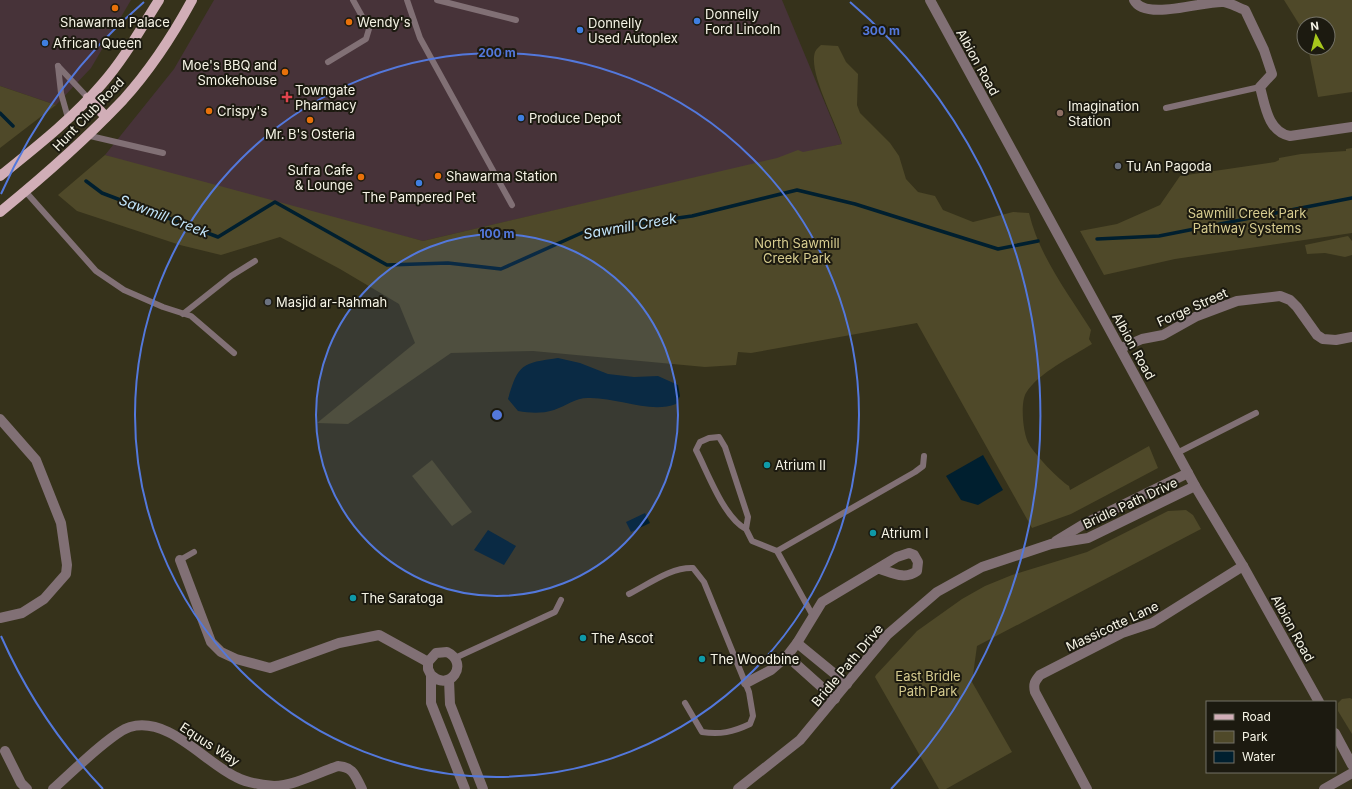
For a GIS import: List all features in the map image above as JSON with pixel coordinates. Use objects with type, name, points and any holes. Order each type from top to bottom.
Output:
[{"type":"main road","name":"Hunt Club Road","points":[[0,212],[26,191],[124,99],[154,59],[192,0]]},
{"type":"main road","name":"Hunt Club Road","points":[[0,176],[44,141],[102,85],[130,48],[157,2]]},
{"type":"main road","points":[[88,98],[106,117]]},
{"type":"street","name":"Albion Road","points":[[930,0],[1195,486],[1243,566],[1317,701]]},
{"type":"street","points":[[1134,0],[1135,3],[1145,8],[1182,8],[1224,2],[1236,4],[1245,10],[1264,50],[1272,74],[1260,87],[1269,121],[1284,135],[1290,136],[1352,127]]},
{"type":"street","name":"Forge Street","points":[[1121,348],[1142,339],[1163,335],[1197,316],[1237,301],[1280,296],[1290,300],[1297,307],[1317,336],[1336,340],[1352,337]]},
{"type":"street","points":[[0,419],[36,460],[61,522],[67,565],[66,574],[44,599],[22,612],[0,618]]},
{"type":"street","name":"Bridle Path Drive","points":[[1051,544],[1084,524],[1188,473]]},
{"type":"street","name":"Bridle Path Drive","points":[[738,789],[800,740],[887,635],[937,592],[982,567],[1051,544],[1088,538],[1195,486]]},
{"type":"street","points":[[180,560],[211,642],[221,652],[236,659],[270,668],[340,643],[379,635],[428,662]]},
{"type":"street","name":"Massicotte Lane","points":[[1087,789],[1033,686],[1040,675],[1122,633],[1152,623],[1243,566]]},
{"type":"street","points":[[746,683],[771,670],[787,656],[797,643],[822,602],[880,569]]},
{"type":"street","points":[[797,643],[847,684]]},
{"type":"street","points":[[431,675],[439,680],[449,680],[454,676],[457,670],[458,664],[455,658],[447,652],[441,651],[436,653],[428,662],[428,669],[431,675],[431,703],[465,789]]},
{"type":"street","points":[[787,656],[835,699]]},
{"type":"street","points":[[449,680],[450,704],[482,789]]},
{"type":"street","name":"Equus Way","points":[[53,789],[115,734],[129,727],[145,724],[159,727],[236,777],[262,785],[276,786],[342,766],[347,767],[354,773],[362,789]]},
{"type":"street","points":[[1336,735],[1352,765]]},
{"type":"street","points":[[5,751],[21,782],[27,789]]},
{"type":"street","points":[[1324,789],[1352,773]]},
{"type":"lane","points":[[328,62],[366,39],[369,34],[370,29],[353,0]]},
{"type":"lane","points":[[407,0],[420,38],[512,205]]},
{"type":"lane","points":[[437,0],[516,20]]},
{"type":"lane","points":[[68,118],[58,80],[58,66],[88,98]]},
{"type":"lane","points":[[1166,108],[1260,87]]},
{"type":"lane","points":[[86,135],[164,153]]},
{"type":"lane","points":[[26,191],[96,271],[124,290],[163,307],[192,316],[234,353]]},
{"type":"lane","points":[[183,314],[231,276],[256,260]]},
{"type":"lane","points":[[1177,453],[1256,413]]},
{"type":"lane","points":[[746,529],[748,517],[725,447],[719,438],[709,438],[700,442],[696,450],[729,514],[737,524],[746,529],[752,541],[777,552],[813,616]]},
{"type":"lane","points":[[777,552],[914,472],[923,466],[924,456]]},
{"type":"lane","points":[[180,560],[194,552]]},
{"type":"lane","points":[[629,594],[675,570],[693,568],[704,582],[746,683],[752,702],[753,716],[750,724],[734,732],[714,734],[702,732],[685,703]]},
{"type":"lane","points":[[455,658],[555,612],[561,600]]},
{"type":"shaded area","points":[[0,0],[131,0],[91,68],[56,105],[0,86]]},
{"type":"shaded area","points":[[214,0],[782,0],[842,144],[423,241],[170,179],[105,155],[174,69]]},
{"type":"green space","points":[[1284,0],[1352,0],[1352,92],[1318,97],[1310,56],[1336,56],[1336,16],[1296,16],[1296,19]]},
{"type":"green space","name":"North Sawmill Creek Park","points":[[821,45],[838,46],[846,62],[858,74],[857,105],[860,113],[890,143],[899,156],[906,179],[918,192],[935,196],[943,210],[973,222],[1013,212],[1029,213],[1047,259],[1091,330],[1089,339],[1092,344],[1047,372],[1026,393],[1023,404],[1024,427],[1027,440],[1032,449],[1054,473],[1069,486],[1070,490],[1149,446],[1158,468],[1071,514],[1032,528],[917,323],[751,353],[738,352],[736,365],[705,367],[533,351],[451,353],[348,424],[317,423],[415,343],[399,304],[340,269],[280,237],[221,255],[180,245],[77,211],[58,195],[105,155],[423,241],[777,158],[798,150],[803,152],[842,144],[815,72],[815,52]]},
{"type":"green space","points":[[0,86],[56,105],[0,148]]},
{"type":"green space","name":"Sawmill Creek Park Pathway Systems","points":[[1352,148],[1352,233],[1175,259],[1104,275],[1080,231],[1117,224],[1160,205],[1180,176],[1275,162],[1279,160],[1279,158],[1301,154],[1346,151],[1346,149]]},
{"type":"green space","points":[[1348,236],[1352,241],[1352,255],[1345,257],[1325,253],[1307,254],[1305,245]]},
{"type":"green space","points":[[432,460],[472,512],[452,526],[412,476]]},
{"type":"green space","name":"East Bridle Path Park","points":[[1186,510],[1193,515],[1201,529],[977,646],[972,682],[1012,752],[946,789],[939,789],[875,677],[876,675],[917,631],[962,599],[985,586],[1012,575],[1087,552],[1168,511]]},
{"type":"green space","points":[[1342,699],[1352,699],[1352,734],[1338,711],[1338,703]]},
{"type":"water","points":[[558,358],[580,363],[608,374],[634,377],[658,376],[678,385],[680,396],[676,404],[666,407],[644,406],[599,398],[583,398],[545,412],[536,413],[518,411],[508,399],[519,372],[523,367],[529,364]]},
{"type":"water","points":[[983,455],[1003,490],[978,505],[961,500],[946,476]]},
{"type":"water","points":[[645,513],[650,523],[631,532],[626,522]]},
{"type":"water","points":[[488,530],[516,546],[504,565],[474,550]]},
{"type":"waterway","name":"Sawmill Creek","points":[[0,113],[13,126]]},
{"type":"waterway","name":"Sawmill Creek","points":[[86,181],[102,193],[218,237],[275,202],[387,265],[448,263],[501,269],[586,231],[692,216],[797,190],[855,204],[998,249],[1038,241]]},
{"type":"waterway","name":"Sawmill Creek","points":[[1097,239],[1159,236],[1352,198]]},
{"type":"place","name":"Shawarma Palace","points":[[115,8]]},
{"type":"place","name":"Donnelly Ford Lincoln","points":[[697,21]]},
{"type":"place","name":"Wendy's","points":[[349,22]]},
{"type":"place","name":"Donnelly Used Autoplex","points":[[580,30]]},
{"type":"place","name":"African Queen","points":[[45,43]]},
{"type":"place","name":"Moe's BBQ and Smokehouse","points":[[285,72]]},
{"type":"place","name":"Towngate Pharmacy","points":[[287,97]]},
{"type":"place","name":"Crispy's","points":[[209,111]]},
{"type":"place","name":"Imagination Station","points":[[1060,113]]},
{"type":"place","name":"Produce Depot","points":[[521,118]]},
{"type":"place","name":"Mr. B's Osteria","points":[[310,120]]},
{"type":"place","name":"Tu An Pagoda","points":[[1118,166]]},
{"type":"place","name":"Shawarma Station","points":[[438,176]]},
{"type":"place","name":"Sufra Cafe & Lounge","points":[[361,177]]},
{"type":"place","name":"The Pampered Pet","points":[[419,183]]},
{"type":"place","name":"Masjid ar-Rahmah","points":[[268,302]]},
{"type":"place","name":"Atrium II","points":[[767,465]]},
{"type":"place","name":"Atrium I","points":[[873,533]]},
{"type":"place","name":"The Saratoga","points":[[353,598]]},
{"type":"place","name":"The Ascot","points":[[583,638]]},
{"type":"place","name":"The Woodbine","points":[[702,659]]}]
